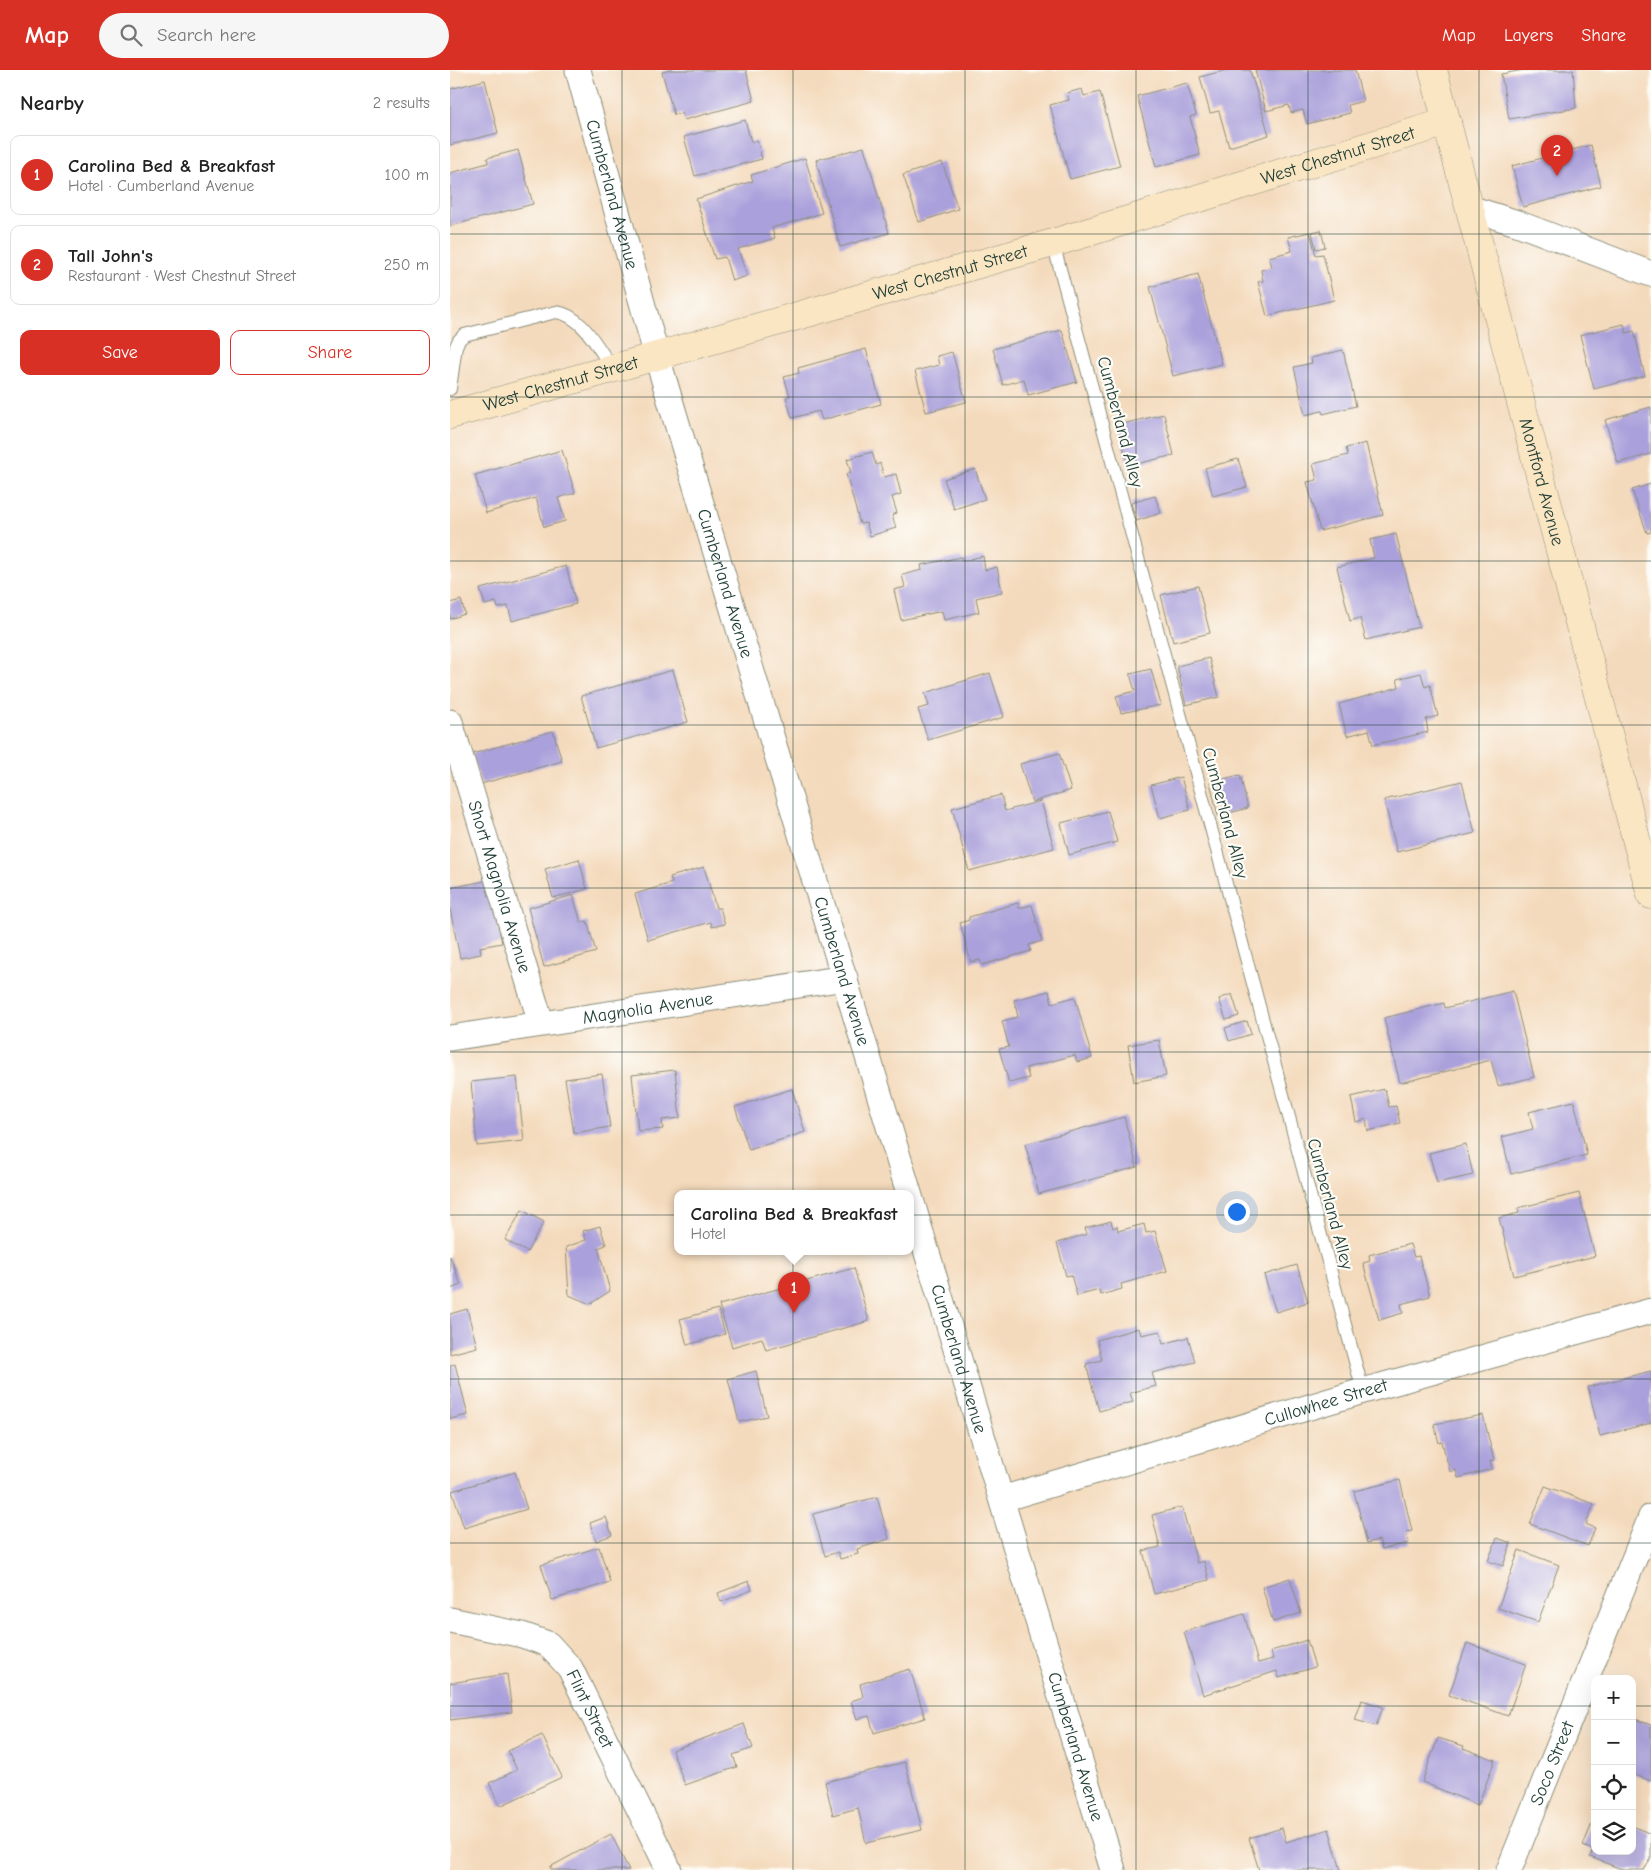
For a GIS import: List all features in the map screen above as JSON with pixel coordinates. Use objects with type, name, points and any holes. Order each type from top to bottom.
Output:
[{"type":"street","name":"Cumberland Avenue","points":[[578,70],[658,357],[909,1190]]},
{"type":"street","name":"Montford Avenue","points":[[1432,70],[1651,895]]},
{"type":"street","name":"West Chestnut Street","points":[[450,414],[658,357],[1053,243],[1447,122]]},
{"type":"street","points":[[1469,208],[1517,223],[1651,274]]},
{"type":"street","name":"Short Magnolia Avenue","points":[[450,722],[541,1023]]},
{"type":"street","name":"Magnolia Avenue","points":[[450,1038],[845,978]]},
{"type":"street","name":"Cumberland Avenue","points":[[914,1207],[1113,1870]]},
{"type":"street","name":"Cullowhee Street","points":[[1002,1499],[1363,1392],[1651,1311]]},
{"type":"street","name":"Soco Street","points":[[1509,1870],[1651,1517]]},
{"type":"street","name":"Flint Street","points":[[450,1620],[522,1635],[548,1644],[570,1668],[669,1870]]},
{"type":"lane","name":"Cumberland Alley","points":[[1053,243],[1363,1392]]},
{"type":"lane","points":[[450,389],[456,346],[464,335],[556,312],[567,313],[577,319],[613,369]]},
{"type":"building","points":[[670,70],[746,70],[754,101],[684,120],[682,113],[674,115],[662,72]]},
{"type":"building","points":[[1227,70],[1250,70],[1269,135],[1229,147],[1219,111],[1210,113],[1200,77]]},
{"type":"building","points":[[1255,70],[1355,70],[1363,101],[1348,105],[1350,113],[1307,124],[1303,110],[1291,113],[1289,105],[1266,111]]},
{"type":"building","points":[[1524,70],[1573,70],[1576,108],[1509,119],[1501,74]]},
{"type":"building","points":[[485,80],[498,133],[450,145],[450,89]]},
{"type":"building","points":[[1187,83],[1196,115],[1190,117],[1200,155],[1156,167],[1137,96]]},
{"type":"building","points":[[1082,89],[1084,96],[1100,92],[1120,166],[1070,179],[1050,105],[1069,100],[1067,93]]},
{"type":"building","points":[[745,120],[751,142],[757,140],[762,159],[695,176],[684,137]]},
{"type":"building","points":[[1591,145],[1601,186],[1523,207],[1512,166]]},
{"type":"building","points":[[864,147],[889,233],[840,247],[816,160]]},
{"type":"building","points":[[518,150],[533,204],[450,226],[450,173],[488,163],[487,158]]},
{"type":"building","points":[[805,158],[822,213],[772,228],[775,238],[738,249],[747,276],[732,281],[725,257],[715,259],[696,199],[753,181],[751,175]]},
{"type":"building","points":[[942,162],[958,209],[919,222],[903,175]]},
{"type":"building","points":[[1321,230],[1325,247],[1316,249],[1312,232]]},
{"type":"building","points":[[1310,232],[1316,255],[1323,254],[1334,300],[1267,316],[1258,282],[1263,281],[1261,270],[1272,267],[1269,257],[1292,251],[1288,237]]},
{"type":"building","points":[[1198,274],[1222,364],[1173,376],[1150,287]]},
{"type":"building","points":[[1624,324],[1626,333],[1634,331],[1645,376],[1594,389],[1580,335]]},
{"type":"building","points":[[1062,330],[1077,382],[1028,395],[1024,379],[1003,385],[993,349]]},
{"type":"building","points":[[866,349],[881,404],[822,420],[819,411],[792,418],[786,397],[790,396],[784,377],[799,373],[798,368]]},
{"type":"building","points":[[1343,350],[1356,406],[1323,414],[1322,411],[1305,415],[1294,367],[1312,363],[1311,358]]},
{"type":"building","points":[[952,352],[966,402],[926,412],[915,371],[939,365],[937,356]]},
{"type":"building","points":[[1651,407],[1651,454],[1618,463],[1605,420]]},
{"type":"building","points":[[1164,414],[1174,455],[1128,466],[1118,425]]},
{"type":"building","points":[[1366,443],[1383,515],[1320,531],[1307,482],[1317,480],[1313,464],[1348,455],[1346,448]]},
{"type":"building","points":[[562,450],[575,493],[558,498],[565,521],[544,527],[536,498],[486,513],[475,475]]},
{"type":"building","points":[[872,452],[876,465],[880,463],[884,477],[896,474],[901,494],[892,497],[897,513],[892,515],[896,528],[870,536],[866,523],[860,524],[846,474],[851,473],[847,459]]},
{"type":"building","points":[[1238,459],[1247,487],[1213,496],[1205,468]]},
{"type":"building","points":[[975,469],[985,499],[954,509],[944,479]]},
{"type":"building","points":[[1651,484],[1651,532],[1647,533],[1632,490]]},
{"type":"building","points":[[1155,496],[1161,513],[1136,521],[1131,503]]},
{"type":"building","points":[[1396,534],[1419,627],[1366,640],[1360,618],[1350,621],[1337,567],[1374,558],[1370,540]]},
{"type":"building","points":[[983,556],[985,570],[997,567],[1002,592],[976,598],[979,612],[944,620],[942,611],[901,620],[894,590],[905,587],[902,575],[922,570],[921,565],[961,557],[962,561]]},
{"type":"building","points":[[566,566],[576,604],[512,621],[508,606],[498,608],[496,602],[485,605],[480,589]]},
{"type":"building","points":[[1198,586],[1210,633],[1173,642],[1161,595]]},
{"type":"building","points":[[461,600],[465,614],[450,619],[450,603]]},
{"type":"building","points":[[1209,658],[1219,697],[1186,705],[1177,666]]},
{"type":"building","points":[[1151,669],[1161,705],[1121,713],[1116,696],[1135,691],[1130,674]]},
{"type":"building","points":[[673,670],[688,722],[596,748],[581,696]]},
{"type":"building","points":[[990,673],[1004,717],[928,740],[918,709],[929,706],[925,693]]},
{"type":"building","points":[[1421,673],[1425,687],[1430,685],[1438,716],[1426,719],[1428,732],[1373,745],[1369,730],[1347,736],[1339,704],[1399,687],[1397,679]]},
{"type":"building","points":[[553,731],[562,761],[481,784],[472,754]]},
{"type":"building","points":[[1059,753],[1071,790],[1032,802],[1020,764]]},
{"type":"building","points":[[1240,775],[1248,808],[1218,816],[1210,782]]},
{"type":"building","points":[[1181,777],[1190,810],[1160,818],[1151,785]]},
{"type":"building","points":[[1462,781],[1475,833],[1397,852],[1384,800]]},
{"type":"building","points":[[1001,795],[1005,811],[1041,801],[1054,848],[969,871],[952,808]]},
{"type":"building","points":[[1108,811],[1117,842],[1069,855],[1061,823]]},
{"type":"building","points":[[579,859],[587,889],[553,898],[545,869]]},
{"type":"building","points":[[704,867],[716,908],[720,908],[725,924],[712,927],[711,922],[648,940],[635,894],[672,883],[670,877]]},
{"type":"building","points":[[489,880],[502,943],[480,947],[481,954],[460,958],[450,909],[450,888]]},
{"type":"building","points":[[573,895],[581,923],[587,921],[596,952],[544,967],[528,908]]},
{"type":"building","points":[[1018,903],[1019,908],[1032,905],[1042,941],[1029,945],[1031,951],[982,965],[980,960],[971,962],[960,923],[969,920],[969,917]]},
{"type":"building","points":[[1049,991],[1052,1003],[1075,997],[1092,1058],[1077,1062],[1075,1055],[1026,1068],[1029,1078],[1009,1083],[999,1049],[1009,1047],[1002,1021],[1018,1017],[1014,1000]]},
{"type":"building","points":[[1513,991],[1534,1077],[1498,1086],[1491,1060],[1400,1083],[1384,1018],[1444,1003],[1445,1008]]},
{"type":"building","points":[[1232,994],[1239,1016],[1226,1020],[1219,999]]},
{"type":"building","points":[[1247,1021],[1251,1034],[1229,1041],[1225,1028]]},
{"type":"building","points":[[1159,1040],[1166,1076],[1134,1082],[1128,1045]]},
{"type":"building","points":[[675,1070],[680,1118],[662,1120],[663,1129],[638,1131],[632,1075]]},
{"type":"building","points":[[602,1074],[610,1127],[574,1133],[565,1079]]},
{"type":"building","points":[[517,1077],[524,1141],[477,1146],[471,1082]]},
{"type":"building","points":[[792,1089],[805,1132],[749,1150],[735,1107]]},
{"type":"building","points":[[1385,1089],[1389,1107],[1396,1106],[1400,1123],[1368,1131],[1366,1119],[1356,1122],[1351,1097]]},
{"type":"building","points":[[1574,1101],[1587,1155],[1511,1174],[1502,1137],[1533,1129],[1529,1112]]},
{"type":"building","points":[[1124,1117],[1137,1167],[1039,1194],[1025,1144]]},
{"type":"building","points":[[1466,1144],[1473,1175],[1437,1183],[1429,1153]]},
{"type":"building","points":[[1579,1193],[1595,1256],[1514,1276],[1499,1218],[1519,1213],[1518,1208]]},
{"type":"building","points":[[522,1210],[544,1222],[527,1252],[505,1240]]},
{"type":"building","points":[[1111,1221],[1113,1228],[1117,1226],[1118,1231],[1144,1224],[1146,1233],[1155,1231],[1167,1271],[1121,1284],[1122,1289],[1101,1295],[1099,1290],[1077,1296],[1071,1275],[1066,1276],[1057,1243],[1087,1234],[1085,1228]]},
{"type":"building","points":[[600,1226],[606,1245],[598,1248],[610,1291],[590,1304],[569,1295],[566,1247],[586,1240],[583,1231]]},
{"type":"building","points":[[1410,1244],[1414,1257],[1419,1256],[1430,1296],[1401,1304],[1403,1313],[1379,1320],[1363,1263],[1370,1261],[1369,1255]]},
{"type":"building","points":[[450,1256],[461,1285],[450,1289]]},
{"type":"building","points":[[1297,1265],[1308,1302],[1276,1312],[1264,1275]]},
{"type":"building","points":[[854,1268],[869,1321],[766,1350],[762,1338],[732,1347],[719,1305]]},
{"type":"building","points":[[467,1309],[477,1347],[450,1354],[450,1314]]},
{"type":"building","points":[[718,1309],[725,1334],[687,1345],[680,1319]]},
{"type":"building","points":[[1139,1328],[1141,1335],[1160,1331],[1163,1344],[1188,1337],[1195,1362],[1152,1373],[1156,1386],[1130,1393],[1133,1402],[1099,1411],[1086,1364],[1102,1360],[1097,1340]]},
{"type":"building","points":[[455,1364],[468,1415],[450,1419],[450,1366]]},
{"type":"building","points":[[756,1371],[767,1416],[739,1422],[728,1379]]},
{"type":"building","points":[[1651,1371],[1651,1423],[1600,1436],[1588,1387]]},
{"type":"building","points":[[1483,1415],[1494,1460],[1490,1461],[1492,1469],[1458,1478],[1456,1470],[1450,1472],[1442,1442],[1439,1443],[1434,1424]]},
{"type":"building","points":[[515,1472],[527,1509],[464,1528],[452,1491]]},
{"type":"building","points":[[1400,1480],[1412,1531],[1406,1532],[1409,1543],[1382,1549],[1379,1540],[1367,1543],[1354,1491]]},
{"type":"building","points":[[1545,1486],[1594,1504],[1586,1524],[1595,1528],[1588,1546],[1530,1524]]},
{"type":"building","points":[[877,1497],[889,1539],[857,1549],[858,1554],[840,1559],[838,1552],[825,1556],[813,1514]]},
{"type":"building","points":[[1182,1507],[1197,1563],[1204,1561],[1209,1580],[1154,1594],[1143,1551],[1160,1547],[1152,1515]]},
{"type":"building","points":[[606,1517],[612,1535],[596,1541],[590,1523]]},
{"type":"building","points":[[1497,1538],[1511,1543],[1503,1566],[1488,1561]]},
{"type":"building","points":[[599,1547],[610,1582],[552,1600],[541,1565]]},
{"type":"building","points":[[1519,1550],[1559,1565],[1538,1622],[1498,1608]]},
{"type":"building","points":[[1290,1578],[1301,1613],[1273,1622],[1262,1587]]},
{"type":"building","points":[[749,1581],[752,1590],[721,1602],[718,1593]]},
{"type":"building","points":[[1244,1614],[1258,1663],[1273,1659],[1271,1651],[1307,1640],[1315,1667],[1279,1678],[1277,1671],[1203,1695],[1184,1632]]},
{"type":"building","points":[[1467,1643],[1526,1664],[1508,1716],[1449,1695]]},
{"type":"building","points":[[910,1669],[925,1718],[874,1733],[869,1716],[857,1719],[851,1701],[863,1697],[860,1684]]},
{"type":"building","points":[[507,1674],[512,1712],[450,1720],[450,1683]]},
{"type":"building","points":[[1362,1700],[1383,1707],[1376,1726],[1355,1720]]},
{"type":"building","points":[[1636,1719],[1651,1725],[1651,1781],[1636,1775]]},
{"type":"building","points":[[744,1724],[753,1748],[733,1755],[737,1767],[685,1785],[672,1750]]},
{"type":"building","points":[[542,1735],[562,1777],[500,1806],[489,1783],[517,1770],[508,1751]]},
{"type":"building","points":[[1438,1738],[1464,1746],[1463,1748],[1495,1760],[1478,1805],[1422,1782]]},
{"type":"building","points":[[905,1762],[922,1830],[866,1843],[858,1808],[833,1815],[825,1782]]},
{"type":"building","points":[[1591,1826],[1591,1849],[1583,1846]]},
{"type":"building","points":[[1282,1828],[1286,1842],[1329,1829],[1341,1870],[1259,1870],[1249,1838]]},
{"type":"building","points":[[1636,1828],[1651,1834],[1651,1859],[1644,1870],[1624,1870],[1590,1857],[1591,1855],[1636,1855]]},
{"type":"building","points":[[611,1834],[629,1870],[552,1870],[550,1867]]},
{"type":"place","name":"Tall John's","points":[[1557,176]]},
{"type":"place","name":"Carolina Bed & Breakfast","points":[[794,1313]]}]
